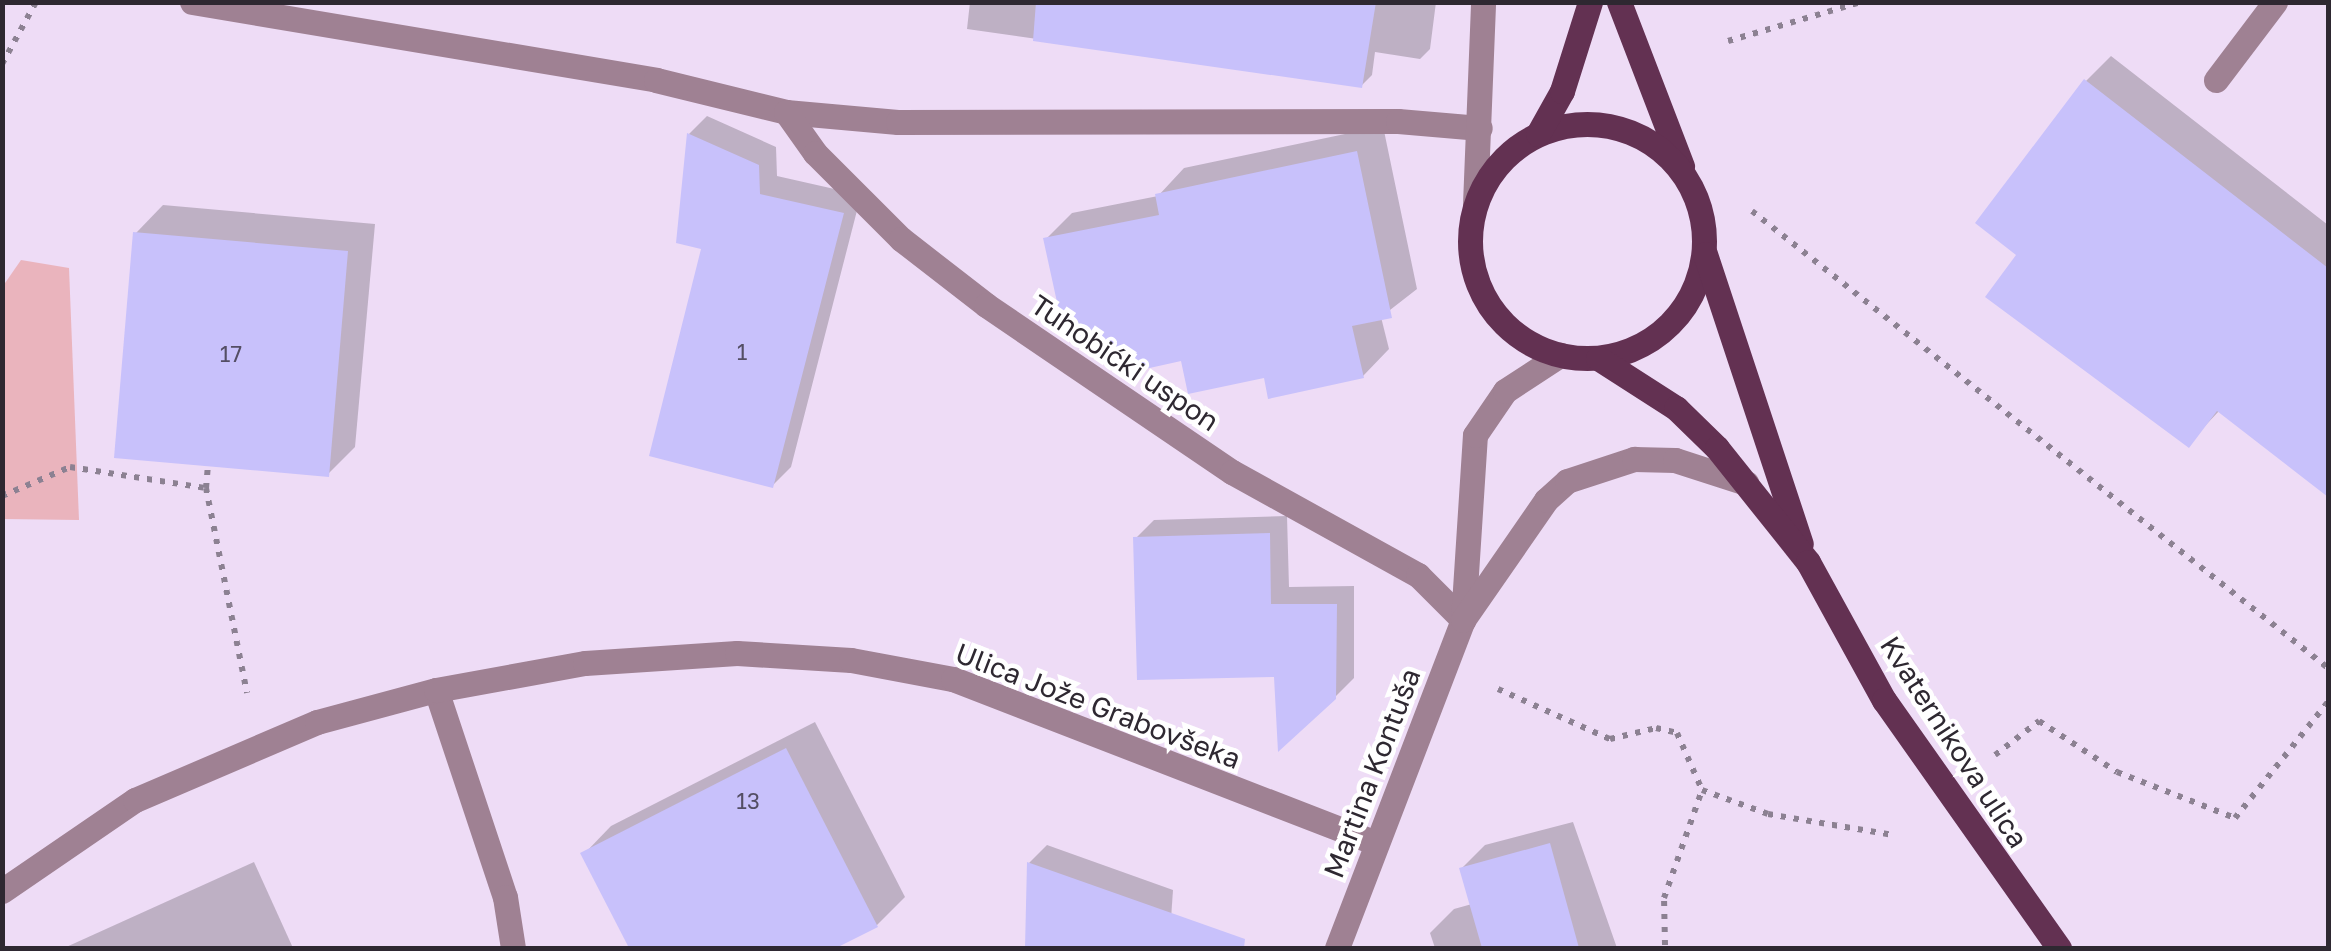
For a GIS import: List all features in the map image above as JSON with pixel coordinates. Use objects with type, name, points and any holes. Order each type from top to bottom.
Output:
[{"type":"main road","name":"Kvaternikova ulica","points":[[1538,134],[1562,91],[1590,2]]},
{"type":"main road","name":"Kvaternikova ulica","points":[[1619,2],[1702,217],[1704,251],[1808,562]]},
{"type":"main road","name":"Kvaternikova ulica","points":[[1690,185],[1668,156],[1640,136],[1607,124],[1572,124],[1538,134],[1510,151],[1476,204],[1469,243],[1476,281],[1495,315],[1524,340],[1560,355],[1598,358],[1637,348],[1671,324],[1694,291],[1704,251]]},
{"type":"main road","name":"Kvaternikova ulica","points":[[1598,358],[1676,408],[1746,483],[1808,562],[1884,700],[2059,948]]},
{"type":"street","points":[[192,2],[656,80],[786,112],[898,122],[1398,121],[1480,128]]},
{"type":"street","points":[[1476,204],[1483,2]]},
{"type":"street","points":[[2216,80],[2275,2]]},
{"type":"street","name":"Tuhobićki uspon","points":[[786,112],[878,217],[986,305],[1232,472],[1418,575],[1463,620]]},
{"type":"street","name":"Martina Kontuša","points":[[1463,620],[1474,435],[1505,390],[1560,355]]},
{"type":"street","name":"Martina Kontuša","points":[[1337,948],[1463,620],[1524,527],[1567,481],[1634,458],[1675,460],[1746,483]]},
{"type":"street","name":"Ulica Jože Grabovšeka","points":[[2,891],[135,800],[230,754],[317,722],[436,690],[585,664],[737,654],[851,660],[954,679],[1376,844]]},
{"type":"street","points":[[436,690],[505,897],[513,948]]},
{"type":"path","points":[[2,64],[36,2]]},
{"type":"path","points":[[1728,41],[1862,2]]},
{"type":"path","points":[[1752,211],[2328,668]]},
{"type":"path","points":[[208,467],[206,488],[242,678]]},
{"type":"path","points":[[3,494],[70,468],[206,488]]},
{"type":"path","points":[[1498,688],[1610,739],[1656,728],[1676,732],[1702,790],[1664,898],[1665,945]]},
{"type":"path","points":[[1994,755],[2039,722],[2118,772],[2234,818],[2328,702]]},
{"type":"path","points":[[1702,790],[1768,814],[1892,835]]},
{"type":"shaded area","points":[[21,260],[69,268],[79,520],[3,519],[3,286]]},
{"type":"building","points":[[1036,2],[1376,2],[1362,88],[1033,41]]},
{"type":"building","points":[[2084,79],[2328,268],[2328,497],[2217,411],[2189,448],[1985,297],[2016,255],[1975,223]]},
{"type":"building","points":[[687,133],[759,165],[760,194],[844,213],[773,488],[649,456],[701,249],[676,243]]},
{"type":"building","points":[[1357,151],[1392,318],[1352,326],[1364,378],[1268,399],[1264,378],[1188,394],[1181,361],[1145,369],[1078,344],[1062,325],[1043,238],[1159,215],[1155,194]]},
{"type":"building","points":[[133,232],[348,251],[329,477],[114,458]]},
{"type":"building","points":[[1270,533],[1271,604],[1337,604],[1336,699],[1278,752],[1274,677],[1137,680],[1133,537]]},
{"type":"building","points":[[786,748],[878,927],[836,948],[629,948],[580,853]]},
{"type":"building","points":[[1550,843],[1579,948],[1482,948],[1459,868]]},
{"type":"building","points":[[1027,862],[1245,939],[1244,948],[1025,948]]}]
